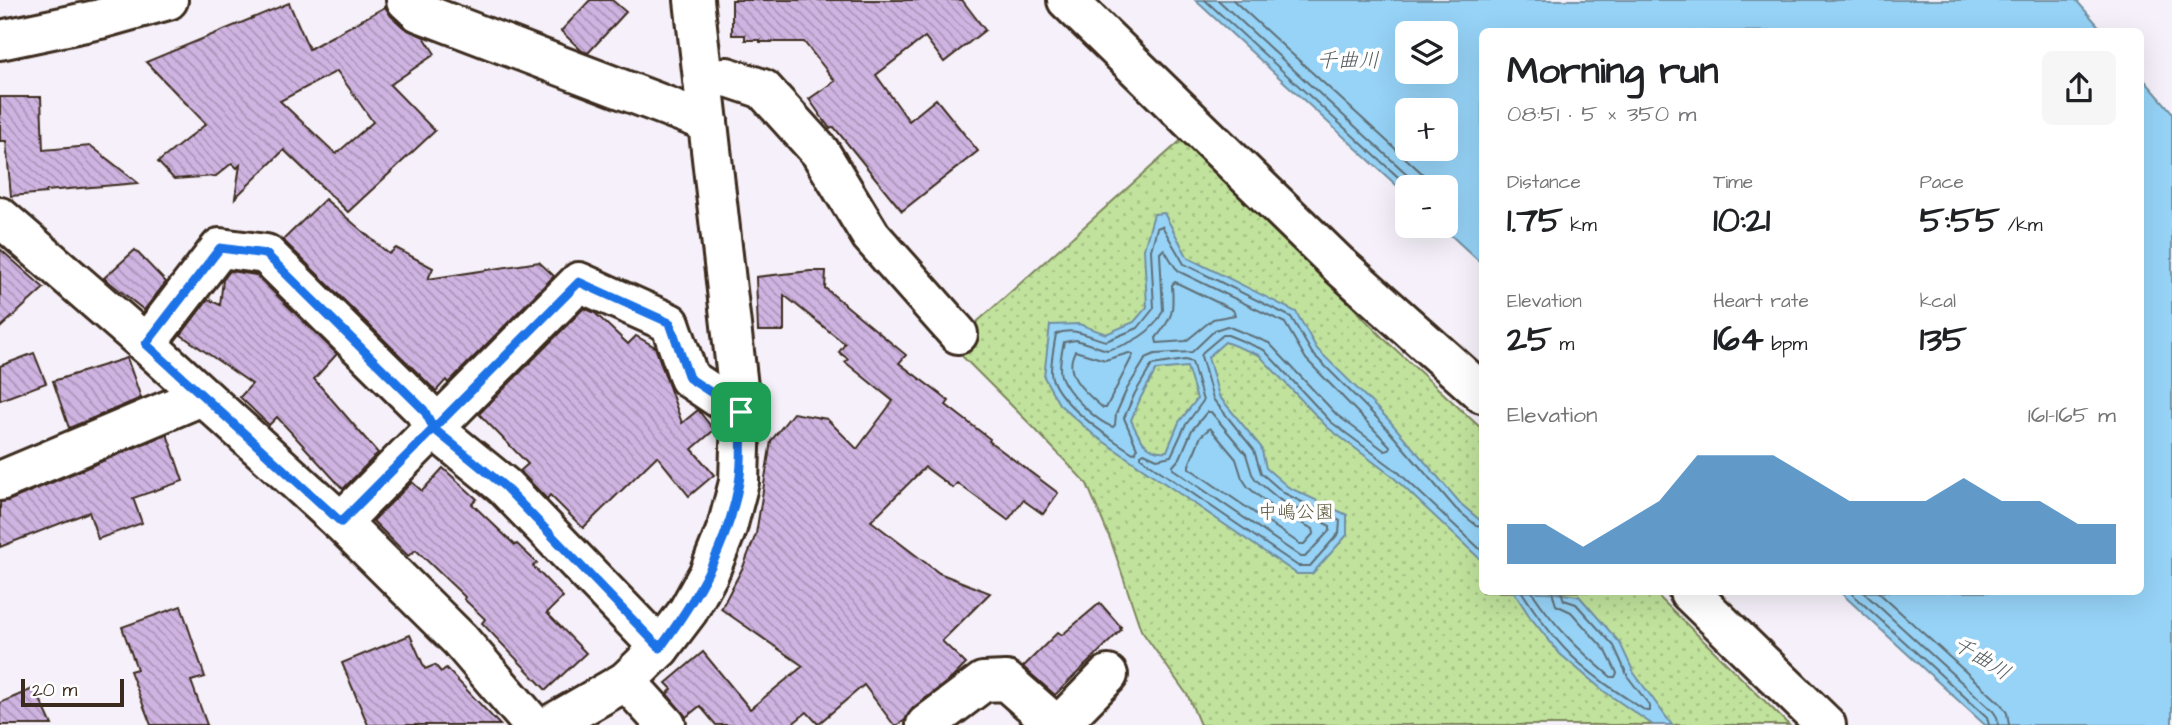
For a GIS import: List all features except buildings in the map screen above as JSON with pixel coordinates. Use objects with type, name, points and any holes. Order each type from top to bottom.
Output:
[{"type":"street","points":[[0,40],[100,19],[168,0]]},
{"type":"street","points":[[406,0],[419,12],[708,122]]},
{"type":"street","points":[[551,725],[626,681],[660,648],[688,611],[709,573],[727,528],[739,482],[741,412],[694,0]]},
{"type":"street","points":[[1067,0],[1339,265],[1479,390]]},
{"type":"street","points":[[703,79],[727,78],[763,89],[820,152],[871,236],[958,334]]},
{"type":"street","points":[[0,217],[146,344],[341,522],[460,640],[533,725]]},
{"type":"street","points":[[146,344],[220,248],[266,254],[424,410],[434,429],[504,486],[660,648]]},
{"type":"street","points":[[341,522],[579,282],[670,323],[689,378],[741,412]]},
{"type":"street","points":[[0,481],[202,396]]},
{"type":"street","points":[[1692,595],[1826,725]]},
{"type":"street","points":[[926,725],[983,682],[1006,681],[1058,725],[1108,675]]},
{"type":"street","points":[[626,681],[666,725]]},
{"type":"green space","name":"中嶋公園","points":[[1186,136],[1382,337],[1479,426],[1479,595],[1657,595],[1789,725],[1200,725],[1188,696],[1141,630],[1111,541],[1087,484],[951,345]]},
{"type":"water","name":"千曲川","points":[[1195,0],[2076,0],[2100,28],[1479,28],[1479,261],[1454,238],[1458,238],[1458,175],[1395,175],[1395,184]]},
{"type":"water","name":"千曲川","points":[[2144,80],[2172,112],[2172,725],[1985,725],[1843,595],[2144,595]]},
{"type":"water","points":[[1164,213],[1188,258],[1296,312],[1317,349],[1388,419],[1461,504],[1479,519],[1479,558],[1392,476],[1327,427],[1259,355],[1225,342],[1208,357],[1219,396],[1261,447],[1266,468],[1288,487],[1347,515],[1347,535],[1312,574],[1297,574],[1094,435],[1059,404],[1044,377],[1050,325],[1079,324],[1106,334],[1134,322],[1147,307],[1144,249],[1154,214]],"holes":[[[1187,367],[1197,399],[1179,422],[1167,451],[1160,451],[1144,443],[1131,420],[1156,370]]]},
{"type":"water","points":[[1516,595],[1579,596],[1620,643],[1634,673],[1672,725],[1653,725],[1605,692],[1560,654]]},
{"type":"route","points":[[741,412],[689,378],[670,323],[579,282],[434,429],[341,522],[146,344],[220,248],[266,254],[424,410],[434,429],[504,486],[660,648],[688,611],[709,573],[727,528],[739,482],[741,412]]}]
